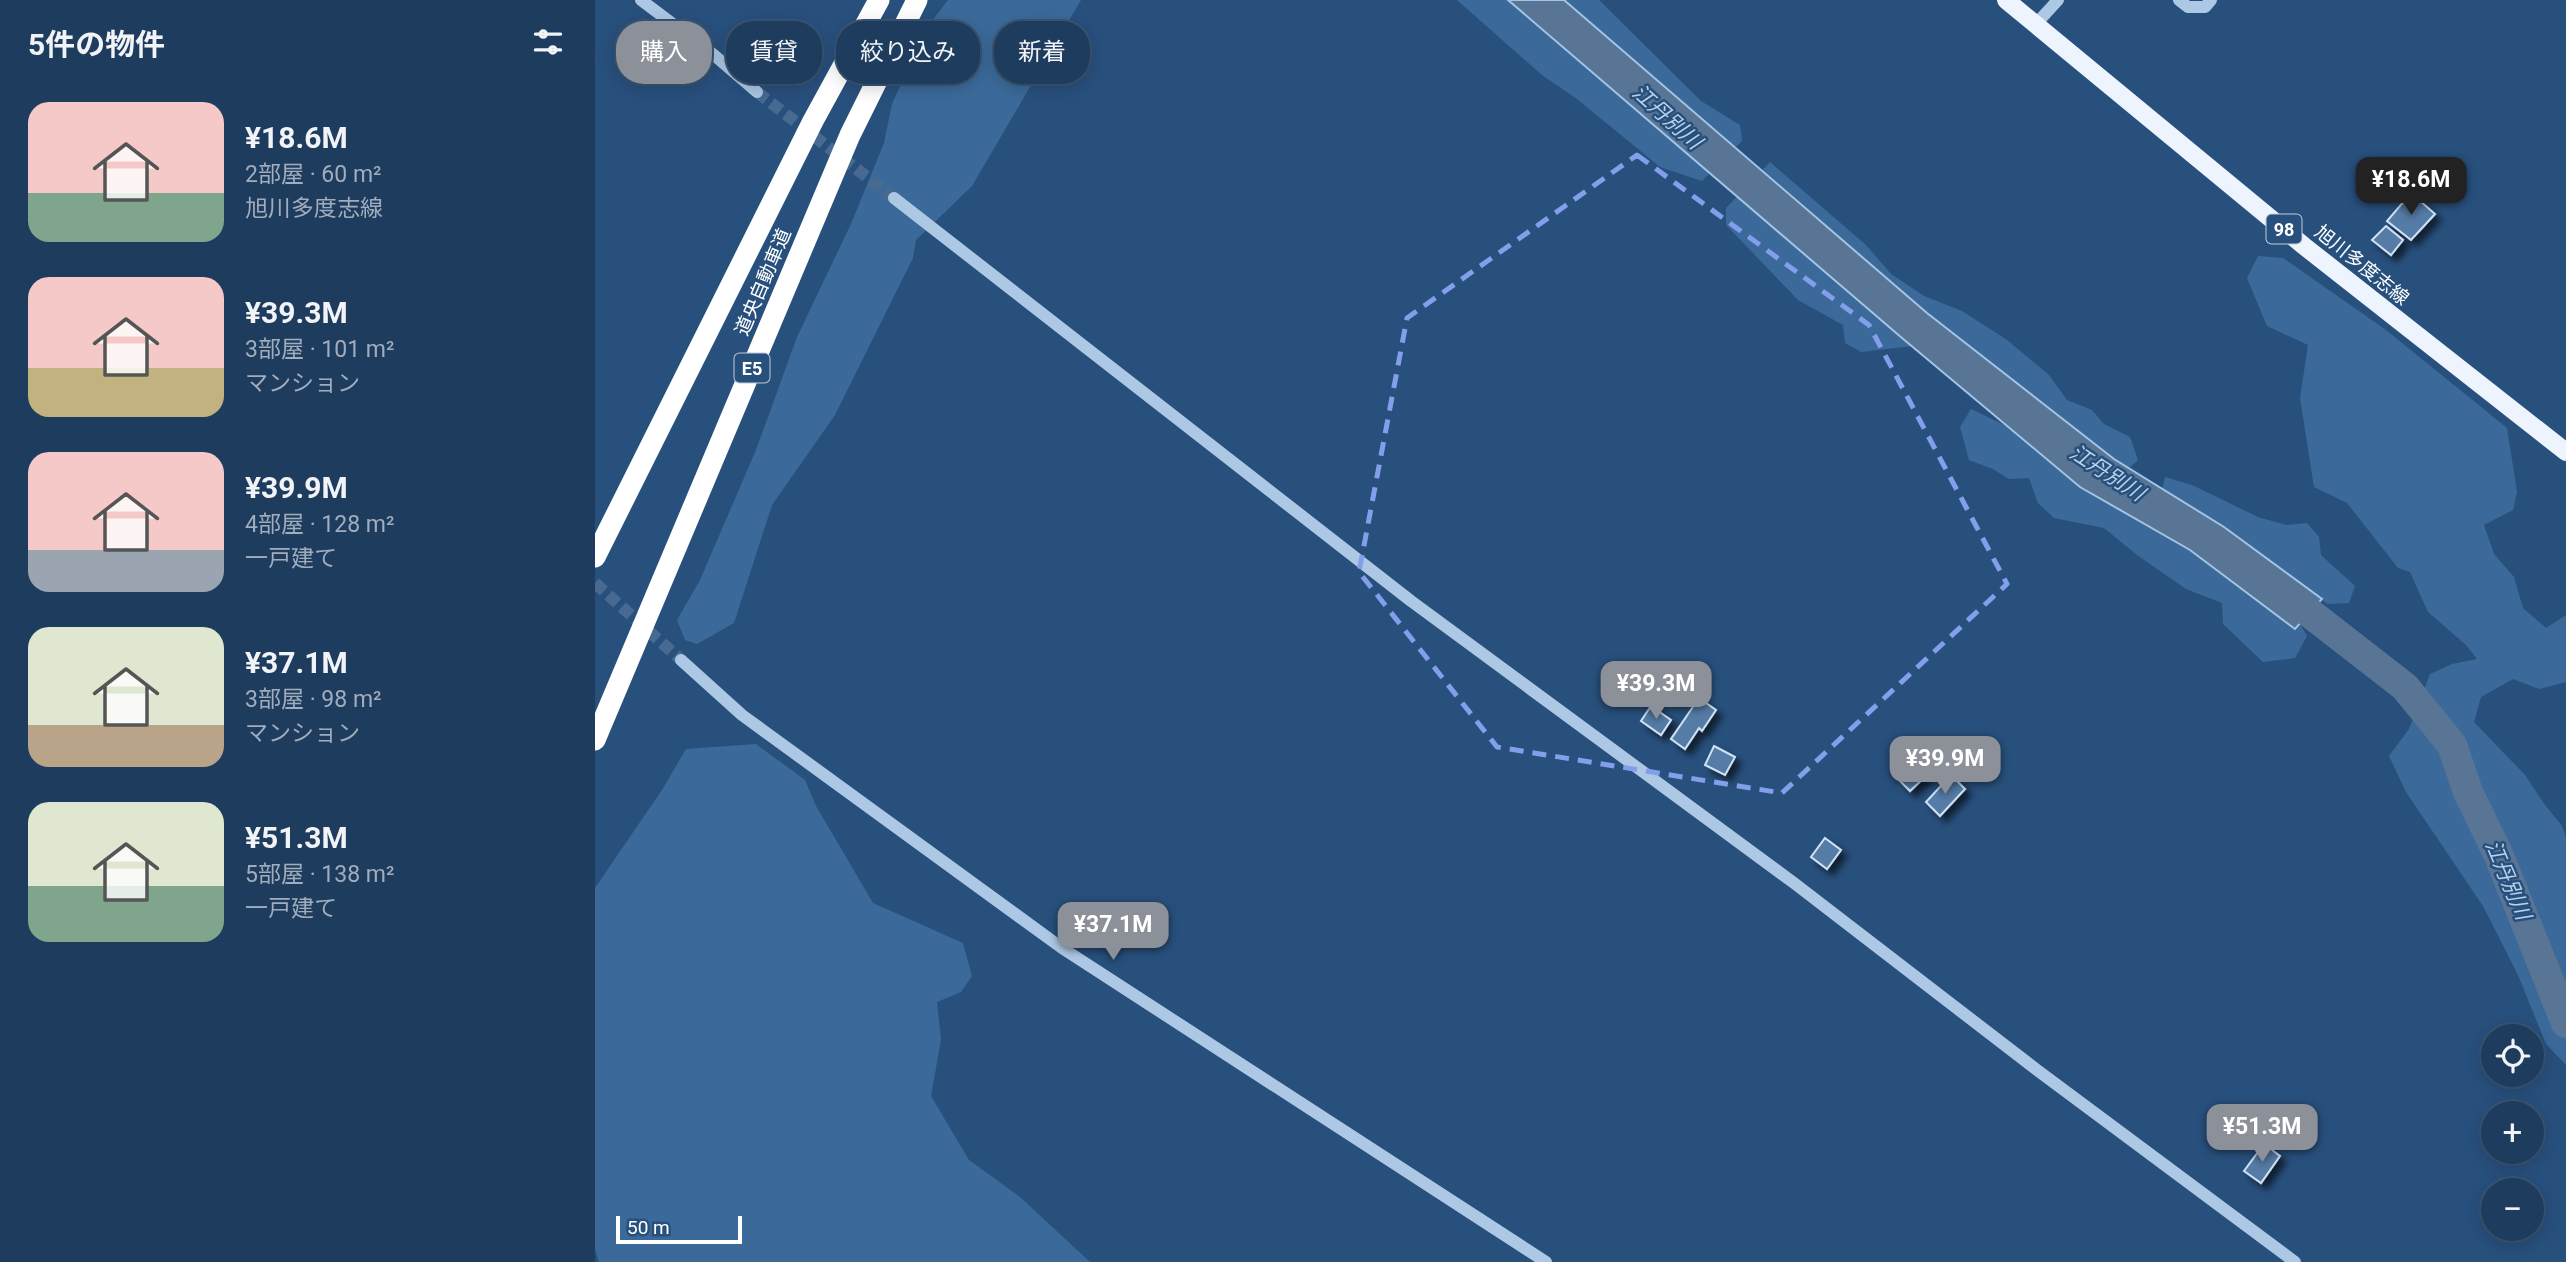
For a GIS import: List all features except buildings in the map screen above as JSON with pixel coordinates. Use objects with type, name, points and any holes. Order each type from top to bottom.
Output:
[{"type":"highway","name":"道央自動車道","points":[[595,557],[813,121],[879,0]]},
{"type":"highway","name":"道央自動車道","points":[[595,740],[850,135],[917,0]]},
{"type":"main road","name":"旭川多度志線","points":[[2007,0],[2304,246],[2566,452]]},
{"type":"street","points":[[641,0],[714,55],[757,92]]},
{"type":"street","points":[[2036,24],[2058,0]]},
{"type":"street","points":[[2179,0],[2188,7],[2205,7],[2211,0]]},
{"type":"street","points":[[894,198],[1411,601],[1794,883],[2037,1070],[2295,1262]]},
{"type":"street","points":[[681,660],[742,715],[1062,948],[1546,1262]]},
{"type":"highlighted area","points":[[1637,155],[1869,325],[2007,584],[1782,793],[1497,747],[1359,572],[1407,318]]},
{"type":"shaded area","points":[[948,0],[1081,0],[1069,21],[994,21],[994,84],[1032,84],[972,186],[916,240],[913,258],[835,415],[772,505],[734,623],[697,644],[685,640],[677,620],[700,580],[756,450],[797,337],[851,224],[884,143],[892,104],[901,84],[980,84],[980,21],[932,21]]},
{"type":"shaded area","points":[[1457,0],[1599,0],[1701,101],[1740,125],[1742,141],[1702,181],[1660,167],[1577,99],[1542,75]]},
{"type":"shaded area","points":[[1770,162],[1866,245],[1891,274],[1924,296],[1962,311],[2007,340],[2049,375],[2067,400],[2092,410],[2104,424],[2130,437],[2138,460],[2122,475],[1938,343],[1861,352],[1845,343],[1843,325],[1798,300],[1726,225],[1726,208]]},
{"type":"shaded area","points":[[2258,256],[2283,258],[2386,330],[2507,428],[2517,492],[2513,510],[2484,525],[2494,554],[2514,577],[2523,608],[2546,628],[2566,615],[2566,682],[2539,689],[2513,679],[2481,697],[2474,722],[2525,775],[2562,826],[2566,837],[2566,1065],[2546,1044],[2544,1024],[2538,1024],[2518,975],[2483,906],[2406,792],[2389,756],[2409,729],[2430,674],[2452,664],[2477,659],[2466,645],[2428,612],[2410,572],[2398,568],[2347,503],[2314,487],[2300,398],[2308,345],[2267,326],[2247,278]]},
{"type":"shaded area","points":[[1971,409],[2023,434],[2293,612],[2307,636],[2295,658],[2263,662],[2223,624],[2222,603],[2186,589],[2104,528],[2054,518],[2038,503],[2029,478],[2009,479],[1993,469],[1969,460],[1960,427]]},
{"type":"shaded area","points":[[2165,477],[2192,485],[2258,517],[2286,525],[2307,523],[2319,537],[2321,555],[2355,586],[2349,603],[2328,604],[2270,569],[2161,495]]},
{"type":"shaded area","points":[[756,744],[805,780],[816,806],[873,903],[963,943],[972,976],[961,992],[937,1002],[941,1040],[931,1096],[969,1160],[1020,1197],[1090,1262],[599,1262],[595,1250],[595,888],[662,790],[686,749]]},
{"type":"water","points":[[1508,0],[1564,0],[1927,313],[2114,459],[2224,527],[2322,599],[2295,629],[2190,550],[2080,487]]},
{"type":"waterway","name":"江丹別川","points":[[2279,589],[2405,687],[2452,745],[2468,792],[2499,856],[2566,1023]]},
{"type":"tunnel","points":[[757,92],[894,198]]},
{"type":"tunnel","points":[[595,583],[681,660]]}]
